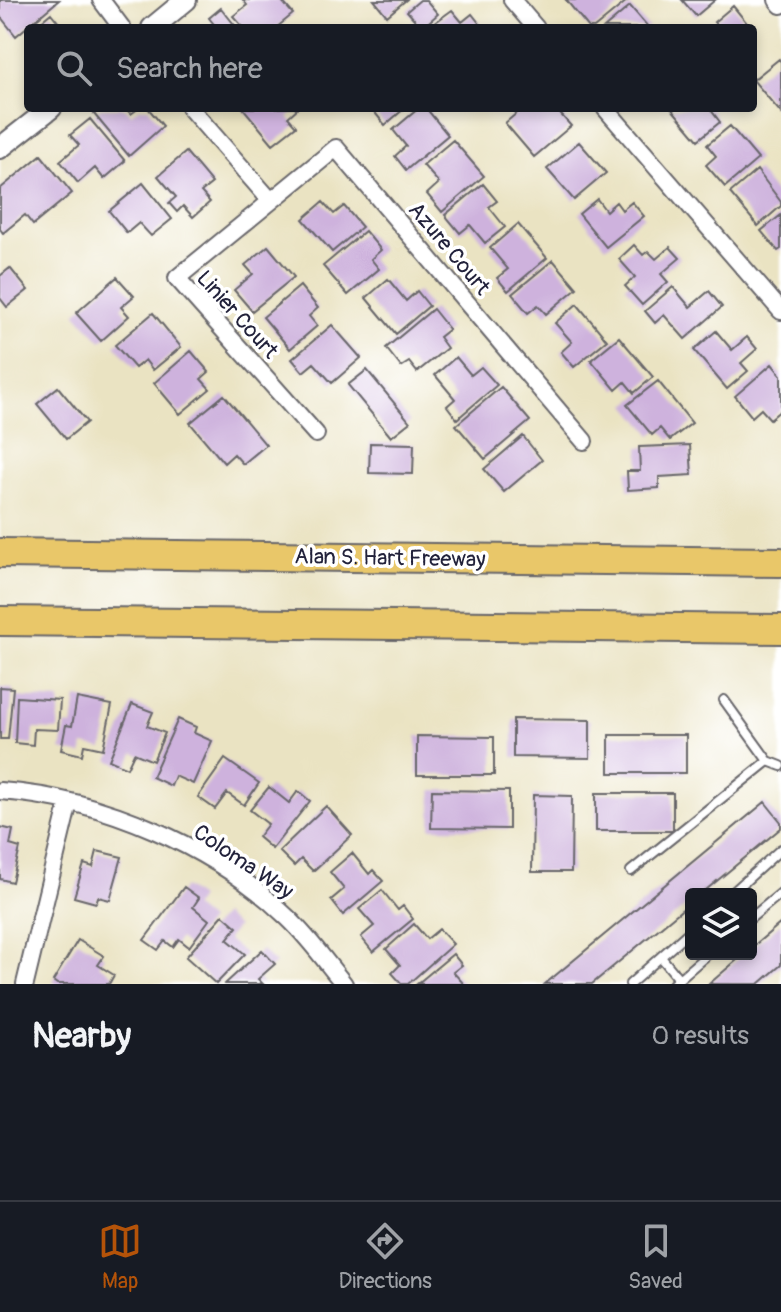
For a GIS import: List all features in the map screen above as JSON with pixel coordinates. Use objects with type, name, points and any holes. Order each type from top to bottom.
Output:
[{"type":"highway","name":"Alan S. Hart Freeway","points":[[0,553],[781,562]]},
{"type":"highway","points":[[0,621],[781,629]]},
{"type":"street","points":[[101,0],[119,24]]},
{"type":"street","points":[[157,24],[186,0]]},
{"type":"street","points":[[512,0],[533,24]]},
{"type":"street","points":[[777,0],[781,5]]},
{"type":"street","points":[[0,148],[46,112]]},
{"type":"street","points":[[193,112],[271,201]]},
{"type":"street","points":[[608,112],[781,311]]},
{"type":"street","name":"Azure Court","points":[[271,201],[336,148],[584,441]]},
{"type":"street","name":"Linier Court","points":[[271,201],[177,278],[316,434]]},
{"type":"street","name":"Coloma Way","points":[[0,791],[32,793],[69,802],[137,823],[195,849],[289,918],[344,984]]},
{"type":"street","points":[[25,984],[69,802]]},
{"type":"lane","points":[[724,700],[768,761],[781,766]]},
{"type":"lane","points":[[631,871],[768,761]]},
{"type":"lane","points":[[738,888],[781,849]]},
{"type":"lane","points":[[757,913],[781,893]]},
{"type":"lane","points":[[630,984],[685,935]]},
{"type":"lane","points":[[661,957],[676,981],[701,960]]},
{"type":"building","points":[[0,0],[59,0],[30,24],[24,24],[24,29],[16,36],[0,16]]},
{"type":"building","points":[[243,0],[281,0],[293,14],[281,24],[240,24],[233,16],[247,5]]},
{"type":"building","points":[[374,0],[406,0],[387,16]]},
{"type":"building","points":[[420,0],[426,0],[438,14],[427,24],[418,24],[407,11]]},
{"type":"building","points":[[566,0],[628,0],[599,24],[586,24]]},
{"type":"building","points":[[682,0],[715,0],[696,16]]},
{"type":"building","points":[[630,6],[646,24],[609,24]]},
{"type":"building","points":[[733,6],[748,24],[716,24],[714,22]]},
{"type":"building","points":[[221,8],[234,24],[214,24],[209,18]]},
{"type":"building","points":[[452,10],[462,22],[472,14],[480,24],[433,24]]},
{"type":"building","points":[[51,13],[60,24],[38,24]]},
{"type":"building","points":[[779,59],[781,113],[757,85],[757,77]]},
{"type":"building","points":[[151,112],[163,126],[129,156],[94,114]]},
{"type":"building","points":[[246,112],[294,112],[288,117],[296,126],[273,144]]},
{"type":"building","points":[[374,112],[400,112],[385,125]]},
{"type":"building","points":[[414,112],[429,112],[448,135],[406,170],[395,156],[406,146],[393,130]]},
{"type":"building","points":[[518,112],[559,112],[571,126],[534,157],[505,123]]},
{"type":"building","points":[[674,112],[712,112],[720,122],[698,140]]},
{"type":"building","points":[[90,119],[125,161],[104,179],[95,168],[78,183],[60,161],[79,145],[70,135]]},
{"type":"building","points":[[730,126],[758,159],[725,187],[706,165],[716,156],[707,145]]},
{"type":"building","points":[[453,140],[484,176],[442,212],[427,194],[439,183],[423,165]]},
{"type":"building","points":[[579,142],[606,173],[574,200],[547,169]]},
{"type":"building","points":[[186,152],[212,183],[201,192],[210,202],[193,217],[183,206],[177,212],[169,203],[176,197],[158,176]]},
{"type":"building","points":[[41,155],[72,193],[33,225],[25,215],[3,233],[0,229],[0,189]]},
{"type":"building","points":[[757,170],[781,202],[781,206],[758,226],[730,193]]},
{"type":"building","points":[[143,183],[172,219],[151,236],[139,223],[127,233],[109,211]]},
{"type":"building","points":[[483,184],[497,201],[489,207],[505,227],[485,243],[470,225],[460,233],[445,215]]},
{"type":"building","points":[[597,199],[606,211],[616,202],[622,210],[632,202],[644,216],[606,247],[579,214]]},
{"type":"building","points":[[323,202],[334,214],[344,206],[362,227],[332,252],[303,219]]},
{"type":"building","points":[[781,215],[781,249],[778,251],[761,231]]},
{"type":"building","points":[[518,224],[547,258],[508,291],[497,278],[508,269],[490,248]]},
{"type":"building","points":[[365,231],[381,250],[371,259],[379,269],[348,295],[323,266]]},
{"type":"building","points":[[634,245],[643,255],[648,251],[656,259],[670,247],[680,258],[661,274],[668,282],[642,305],[625,286],[635,277],[619,259]]},
{"type":"building","points":[[268,246],[294,277],[252,311],[234,290],[253,274],[245,265]]},
{"type":"building","points":[[553,260],[577,288],[546,314],[538,305],[528,313],[512,294]]},
{"type":"building","points":[[10,268],[28,290],[7,307],[0,298],[0,276]]},
{"type":"building","points":[[117,277],[134,296],[121,307],[129,316],[101,341],[76,313]]},
{"type":"building","points":[[388,279],[406,301],[417,291],[429,306],[396,334],[366,298]]},
{"type":"building","points":[[300,286],[318,308],[309,316],[317,326],[290,349],[263,317]]},
{"type":"building","points":[[673,287],[690,307],[709,291],[722,307],[685,339],[664,315],[655,323],[645,311]]},
{"type":"building","points":[[577,304],[607,340],[574,367],[561,352],[572,342],[555,323]]},
{"type":"building","points":[[433,309],[449,329],[439,337],[447,348],[417,372],[409,362],[401,367],[386,348]]},
{"type":"building","points":[[153,313],[181,347],[153,370],[145,360],[135,368],[115,345]]},
{"type":"building","points":[[332,325],[361,358],[332,383],[314,363],[303,372],[292,359]]},
{"type":"building","points":[[716,331],[732,350],[747,337],[757,349],[741,363],[748,371],[727,389],[694,350]]},
{"type":"building","points":[[619,337],[653,377],[634,393],[625,382],[616,390],[591,360]]},
{"type":"building","points":[[191,351],[209,372],[201,379],[210,389],[180,414],[154,383]]},
{"type":"building","points":[[456,357],[471,375],[481,367],[497,385],[457,419],[447,406],[455,399],[435,375]]},
{"type":"building","points":[[772,364],[781,375],[781,410],[770,419],[761,409],[752,417],[735,396]]},
{"type":"building","points":[[367,370],[410,422],[391,437],[348,385]]},
{"type":"building","points":[[658,381],[692,423],[670,440],[660,428],[652,435],[627,405]]},
{"type":"building","points":[[58,387],[87,422],[66,439],[37,404]]},
{"type":"building","points":[[501,387],[530,421],[485,459],[456,425]]},
{"type":"building","points":[[224,395],[266,445],[243,464],[234,454],[224,463],[190,423]]},
{"type":"building","points":[[523,436],[542,460],[504,492],[484,469]]},
{"type":"building","points":[[370,443],[414,444],[413,474],[369,473]]},
{"type":"building","points":[[690,445],[692,475],[659,477],[659,488],[628,490],[627,471],[640,471],[639,447]]},
{"type":"building","points":[[0,687],[13,688],[8,739],[0,739]]},
{"type":"building","points":[[17,697],[60,700],[58,730],[34,729],[33,745],[15,743]]},
{"type":"building","points":[[77,698],[112,705],[103,749],[84,745],[82,755],[61,750],[66,725],[72,726]]},
{"type":"building","points":[[132,704],[153,712],[147,726],[165,733],[153,761],[134,753],[127,768],[109,760]]},
{"type":"building","points":[[178,719],[196,727],[194,733],[212,741],[193,784],[175,776],[171,786],[152,777]]},
{"type":"building","points":[[513,719],[590,720],[590,758],[513,757]]},
{"type":"building","points":[[609,735],[686,735],[686,773],[609,773]]},
{"type":"building","points":[[417,736],[494,737],[494,775],[417,775]]},
{"type":"building","points":[[225,759],[259,783],[244,805],[227,793],[215,809],[198,797]]},
{"type":"building","points":[[269,787],[289,803],[298,791],[310,801],[272,849],[258,837],[268,824],[250,810]]},
{"type":"building","points":[[432,790],[509,791],[509,829],[431,828]]},
{"type":"building","points":[[596,793],[673,793],[673,831],[596,831]]},
{"type":"building","points":[[533,795],[572,796],[571,872],[532,872]]},
{"type":"building","points":[[765,802],[781,822],[781,828],[708,888],[685,888],[685,907],[592,984],[545,984]]},
{"type":"building","points":[[326,806],[352,835],[313,871],[301,859],[294,866],[279,851]]},
{"type":"building","points":[[0,827],[13,830],[10,845],[20,848],[12,882],[0,879]]},
{"type":"building","points":[[97,851],[122,857],[110,900],[98,897],[96,903],[74,897],[84,864],[93,867]]},
{"type":"building","points":[[352,853],[369,874],[373,870],[383,881],[343,915],[331,900],[344,889],[330,872]]},
{"type":"building","points":[[184,887],[199,898],[193,907],[209,920],[189,947],[179,939],[173,947],[165,941],[158,950],[144,940]]},
{"type":"building","points":[[382,890],[398,910],[403,906],[413,919],[373,952],[361,937],[374,926],[359,909]]},
{"type":"building","points":[[223,915],[237,927],[227,939],[245,954],[216,984],[186,957]]},
{"type":"building","points":[[781,923],[781,965],[759,984],[709,984],[737,960],[757,960],[757,943]]},
{"type":"building","points":[[414,924],[427,939],[439,929],[453,944],[408,984],[402,984],[392,973],[400,965],[386,949]]},
{"type":"building","points":[[78,940],[104,956],[98,965],[114,975],[109,984],[57,984],[53,981]]},
{"type":"building","points":[[262,950],[275,964],[258,979],[263,984],[225,984]]},
{"type":"building","points":[[453,954],[462,965],[453,972],[464,984],[417,984]]}]
